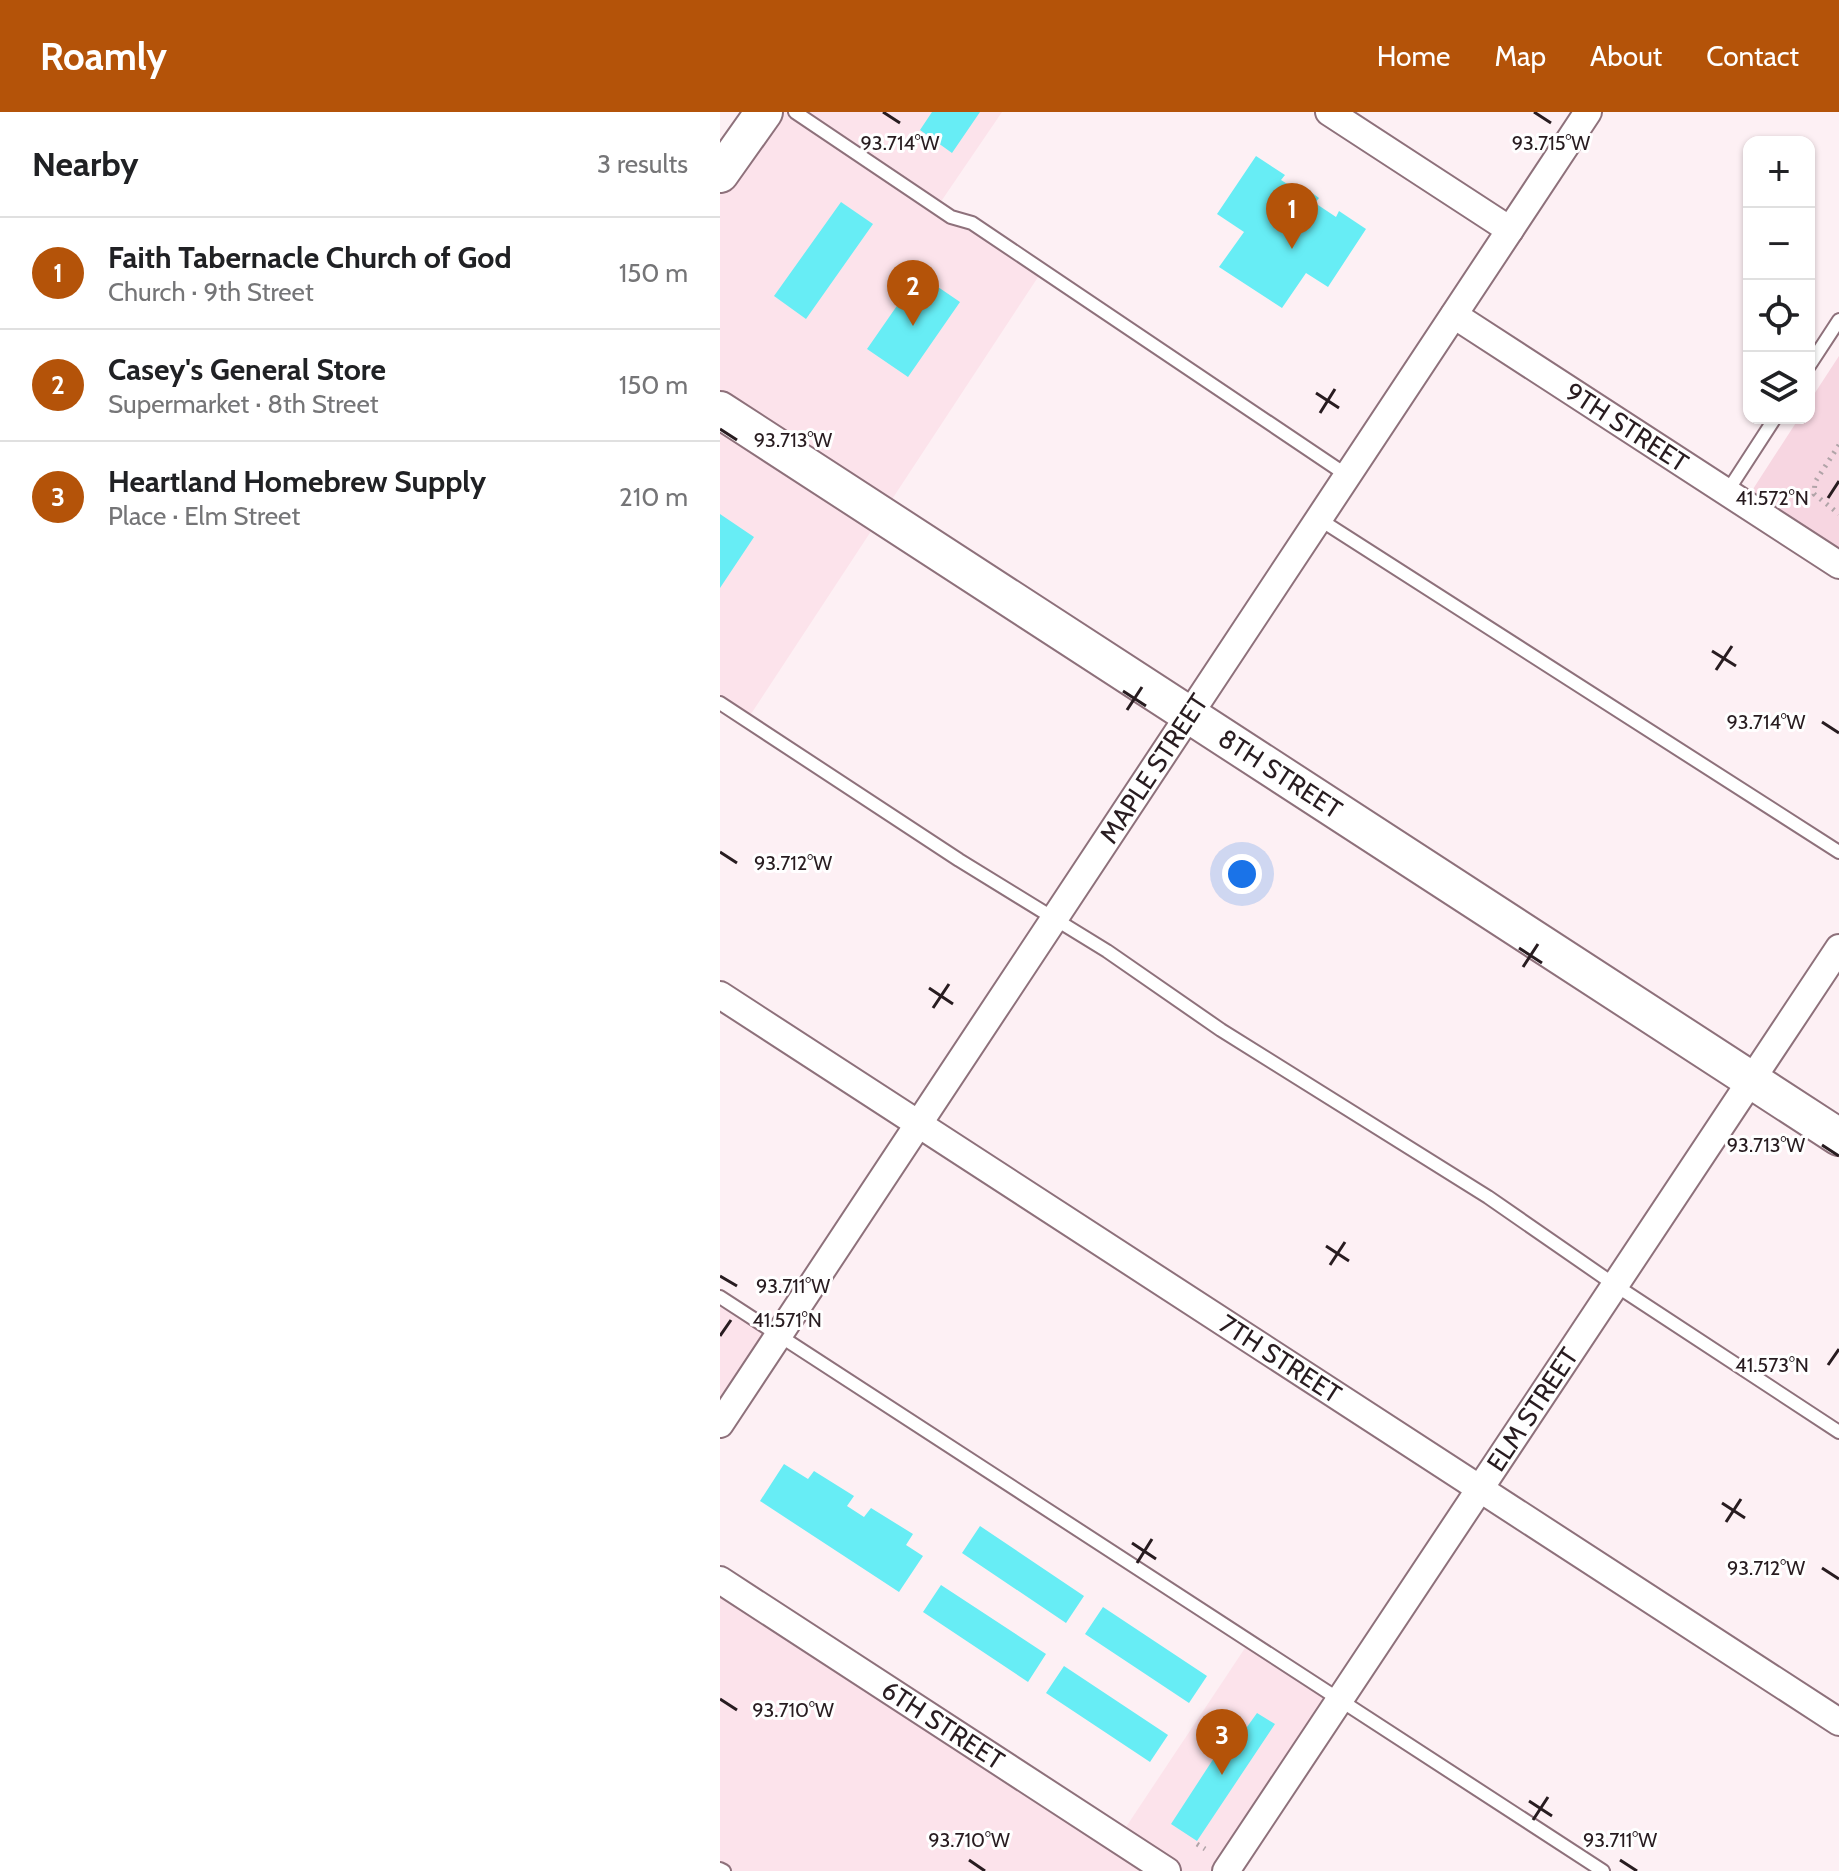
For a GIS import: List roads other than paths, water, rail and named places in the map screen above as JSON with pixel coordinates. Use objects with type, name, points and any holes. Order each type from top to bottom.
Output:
[{"type":"street","points":[[720,174],[764,112]]},
{"type":"street","points":[[1329,112],[1510,230]]},
{"type":"street","name":"MAPLE STREET","points":[[720,1424],[1588,112]]},
{"type":"street","name":"9TH STREET","points":[[1454,315],[1839,565]]},
{"type":"street","name":"8TH STREET","points":[[720,410],[1839,1137]]},
{"type":"street","name":"ELM STREET","points":[[1226,1871],[1839,948]]},
{"type":"street","name":"7TH STREET","points":[[720,995],[1839,1722]]},
{"type":"street","name":"6TH STREET","points":[[720,1580],[1167,1871]]},
{"type":"lane","points":[[795,112],[951,217],[972,223],[1348,476]]},
{"type":"lane","points":[[1815,357],[1839,320]]},
{"type":"lane","points":[[1727,492],[1771,424]]},
{"type":"lane","points":[[1319,519],[1839,852]]},
{"type":"lane","points":[[720,703],[1054,921],[1107,951],[1221,1030],[1488,1197],[1615,1285],[1839,1432]]},
{"type":"lane","points":[[720,1297],[1603,1871]]},
{"type":"place","name":"Faith Tabernacle Church of God","points":[[1292,249]]},
{"type":"place","name":"Casey's General Store","points":[[913,326]]},
{"type":"place","name":"Heartland Homebrew Supply","points":[[1222,1775]]}]
